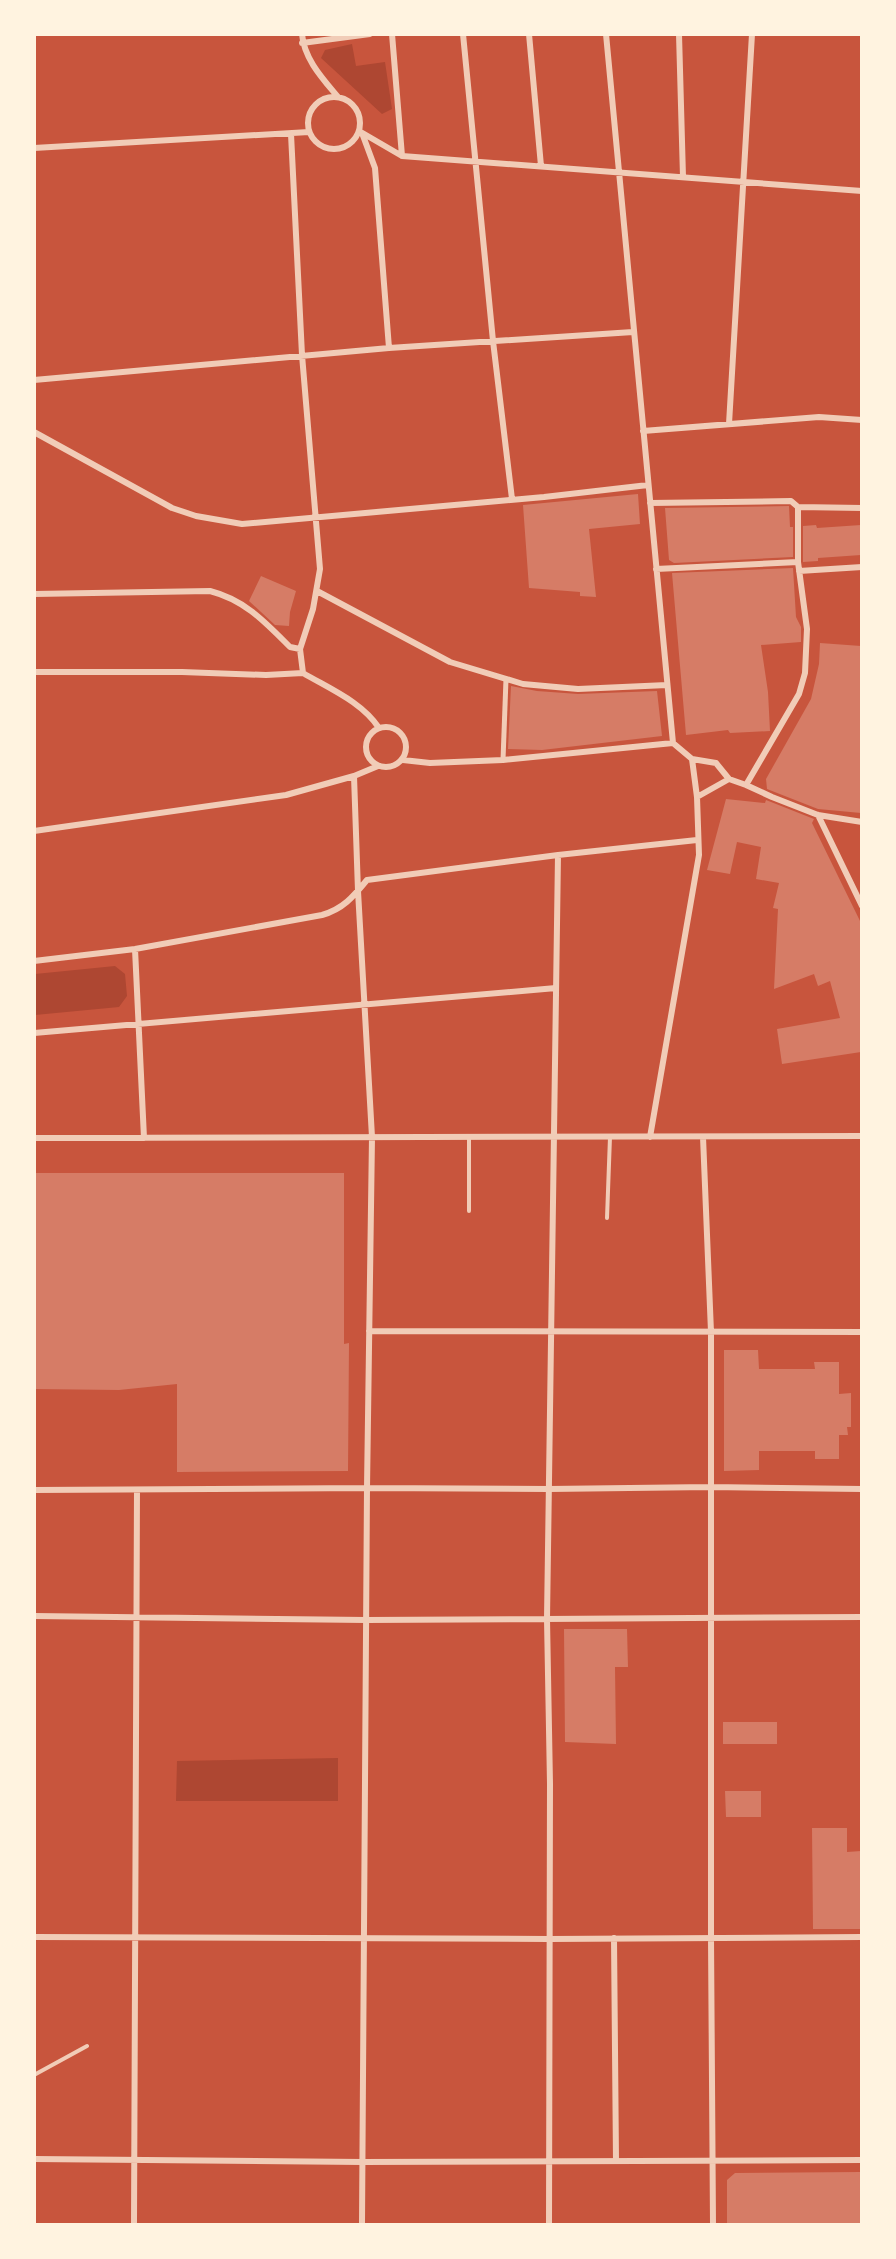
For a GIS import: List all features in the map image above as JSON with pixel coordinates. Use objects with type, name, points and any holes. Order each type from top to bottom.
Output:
[{"type":"street","points":[[302,34],[302,43],[315,69],[338,97],[355,107],[359,115],[360,132],[375,168],[389,348]]},
{"type":"street","points":[[302,43],[370,34]]},
{"type":"street","points":[[392,34],[402,156]]},
{"type":"street","points":[[463,34],[493,341],[512,499]]},
{"type":"street","points":[[529,34],[541,166]]},
{"type":"street","points":[[606,34],[673,743],[692,759],[716,763],[729,779],[818,815],[861,822]]},
{"type":"street","points":[[680,34],[683,177]]},
{"type":"street","points":[[729,424],[752,34]]},
{"type":"street","points":[[338,97],[321,100],[314,105],[308,121],[309,132],[315,142],[336,149],[346,146],[360,132]]},
{"type":"street","points":[[34,148],[309,132]]},
{"type":"street","points":[[360,132],[402,156],[861,191]]},
{"type":"street","points":[[291,134],[302,355],[320,569],[317,591],[300,650],[303,673]]},
{"type":"street","points":[[34,380],[389,348],[633,332]]},
{"type":"street","points":[[643,431],[819,417],[861,420]]},
{"type":"street","points":[[34,432],[162,502],[196,516],[242,524],[315,519],[648,485]]},
{"type":"street","points":[[650,502],[791,501],[798,507],[861,508]]},
{"type":"street","points":[[746,785],[799,694],[805,673],[807,629],[798,561],[798,507]]},
{"type":"street","points":[[656,569],[798,561]]},
{"type":"street","points":[[800,571],[861,567]]},
{"type":"street","points":[[34,594],[210,591],[230,596],[269,626],[290,647],[300,650]]},
{"type":"street","points":[[317,591],[450,662],[523,684],[578,689],[668,685]]},
{"type":"street","points":[[34,672],[182,672],[267,675],[303,673],[357,705],[370,715],[379,728]]},
{"type":"street","points":[[503,760],[506,679]]},
{"type":"street","points":[[34,831],[286,795],[354,776],[378,766],[391,767],[403,760],[407,747],[403,735],[392,727],[373,731],[366,743],[368,757],[378,766]]},
{"type":"street","points":[[403,760],[429,763],[503,760],[673,743]]},
{"type":"street","points":[[650,1137],[699,855],[697,797],[692,759]]},
{"type":"street","points":[[354,776],[372,1137],[362,2224]]},
{"type":"street","points":[[697,797],[729,779]]},
{"type":"street","points":[[818,815],[861,906]]},
{"type":"street","points":[[34,961],[135,950],[322,915],[334,912],[348,904],[367,880],[558,855],[697,840]]},
{"type":"street","points":[[549,2224],[547,1619],[558,855]]},
{"type":"street","points":[[135,950],[144,1138]]},
{"type":"street","points":[[34,1033],[556,988]]},
{"type":"street","points":[[34,1138],[861,1136]]},
{"type":"street","points":[[703,1137],[711,1332],[713,2224]]},
{"type":"street","points":[[369,1331],[861,1332]]},
{"type":"street","points":[[34,1490],[367,1488],[549,1490],[710,1487],[861,1489]]},
{"type":"street","points":[[134,2224],[137,1490]]},
{"type":"street","points":[[34,1616],[366,1620],[861,1617]]},
{"type":"street","points":[[34,1937],[549,1939],[861,1937]]},
{"type":"street","points":[[615,1938],[616,2162]]},
{"type":"street","points":[[34,2159],[363,2162],[861,2160]]},
{"type":"lane","points":[[469,1137],[469,1211]]},
{"type":"lane","points":[[607,1218],[610,1137]]},
{"type":"lane","points":[[34,2075],[87,2046]]},
{"type":"shaded area","points":[[352,44],[356,66],[385,62],[392,109],[382,114],[321,58],[325,50]]},
{"type":"shaded area","points":[[115,966],[125,974],[127,996],[119,1007],[35,1015],[35,974]]},
{"type":"shaded area","points":[[338,1758],[338,1801],[176,1801],[177,1761]]},
{"type":"building","points":[[638,494],[640,524],[589,529],[596,597],[580,596],[580,592],[529,588],[523,505]]},
{"type":"building","points":[[789,506],[790,527],[793,527],[793,557],[674,563],[669,560],[665,508]]},
{"type":"building","points":[[816,525],[817,528],[861,525],[861,555],[818,558],[818,561],[803,562],[803,526]]},
{"type":"building","points":[[793,568],[796,617],[801,627],[801,642],[761,645],[768,692],[770,731],[730,733],[728,730],[686,735],[672,573]]},
{"type":"building","points":[[261,576],[296,591],[289,626],[275,625],[249,601]]},
{"type":"building","points":[[820,643],[861,646],[861,813],[818,809],[767,789],[766,779],[811,699],[819,664]]},
{"type":"building","points":[[511,686],[537,691],[578,694],[657,691],[662,736],[542,750],[508,749]]},
{"type":"building","points":[[726,799],[765,803],[766,800],[814,819],[812,823],[861,923],[861,1052],[782,1064],[777,1029],[840,1018],[830,981],[818,986],[814,974],[774,989],[778,909],[773,908],[779,883],[756,879],[761,847],[737,842],[730,874],[707,870]]},
{"type":"building","points":[[34,1173],[344,1173],[344,1344],[349,1343],[348,1471],[177,1472],[177,1384],[119,1390],[34,1389]]},
{"type":"building","points":[[724,1350],[758,1350],[759,1369],[815,1369],[814,1362],[839,1362],[839,1394],[851,1393],[851,1427],[847,1427],[848,1435],[839,1435],[839,1459],[815,1459],[815,1451],[759,1451],[759,1470],[724,1471]]},
{"type":"building","points":[[564,1629],[627,1629],[628,1667],[615,1667],[616,1744],[565,1742]]},
{"type":"building","points":[[723,1722],[777,1722],[777,1744],[723,1744]]},
{"type":"building","points":[[725,1791],[761,1791],[761,1817],[726,1817]]},
{"type":"building","points":[[812,1828],[847,1828],[847,1852],[861,1851],[861,1929],[813,1929]]},
{"type":"building","points":[[861,2172],[861,2224],[727,2224],[727,2180],[735,2173]]}]
